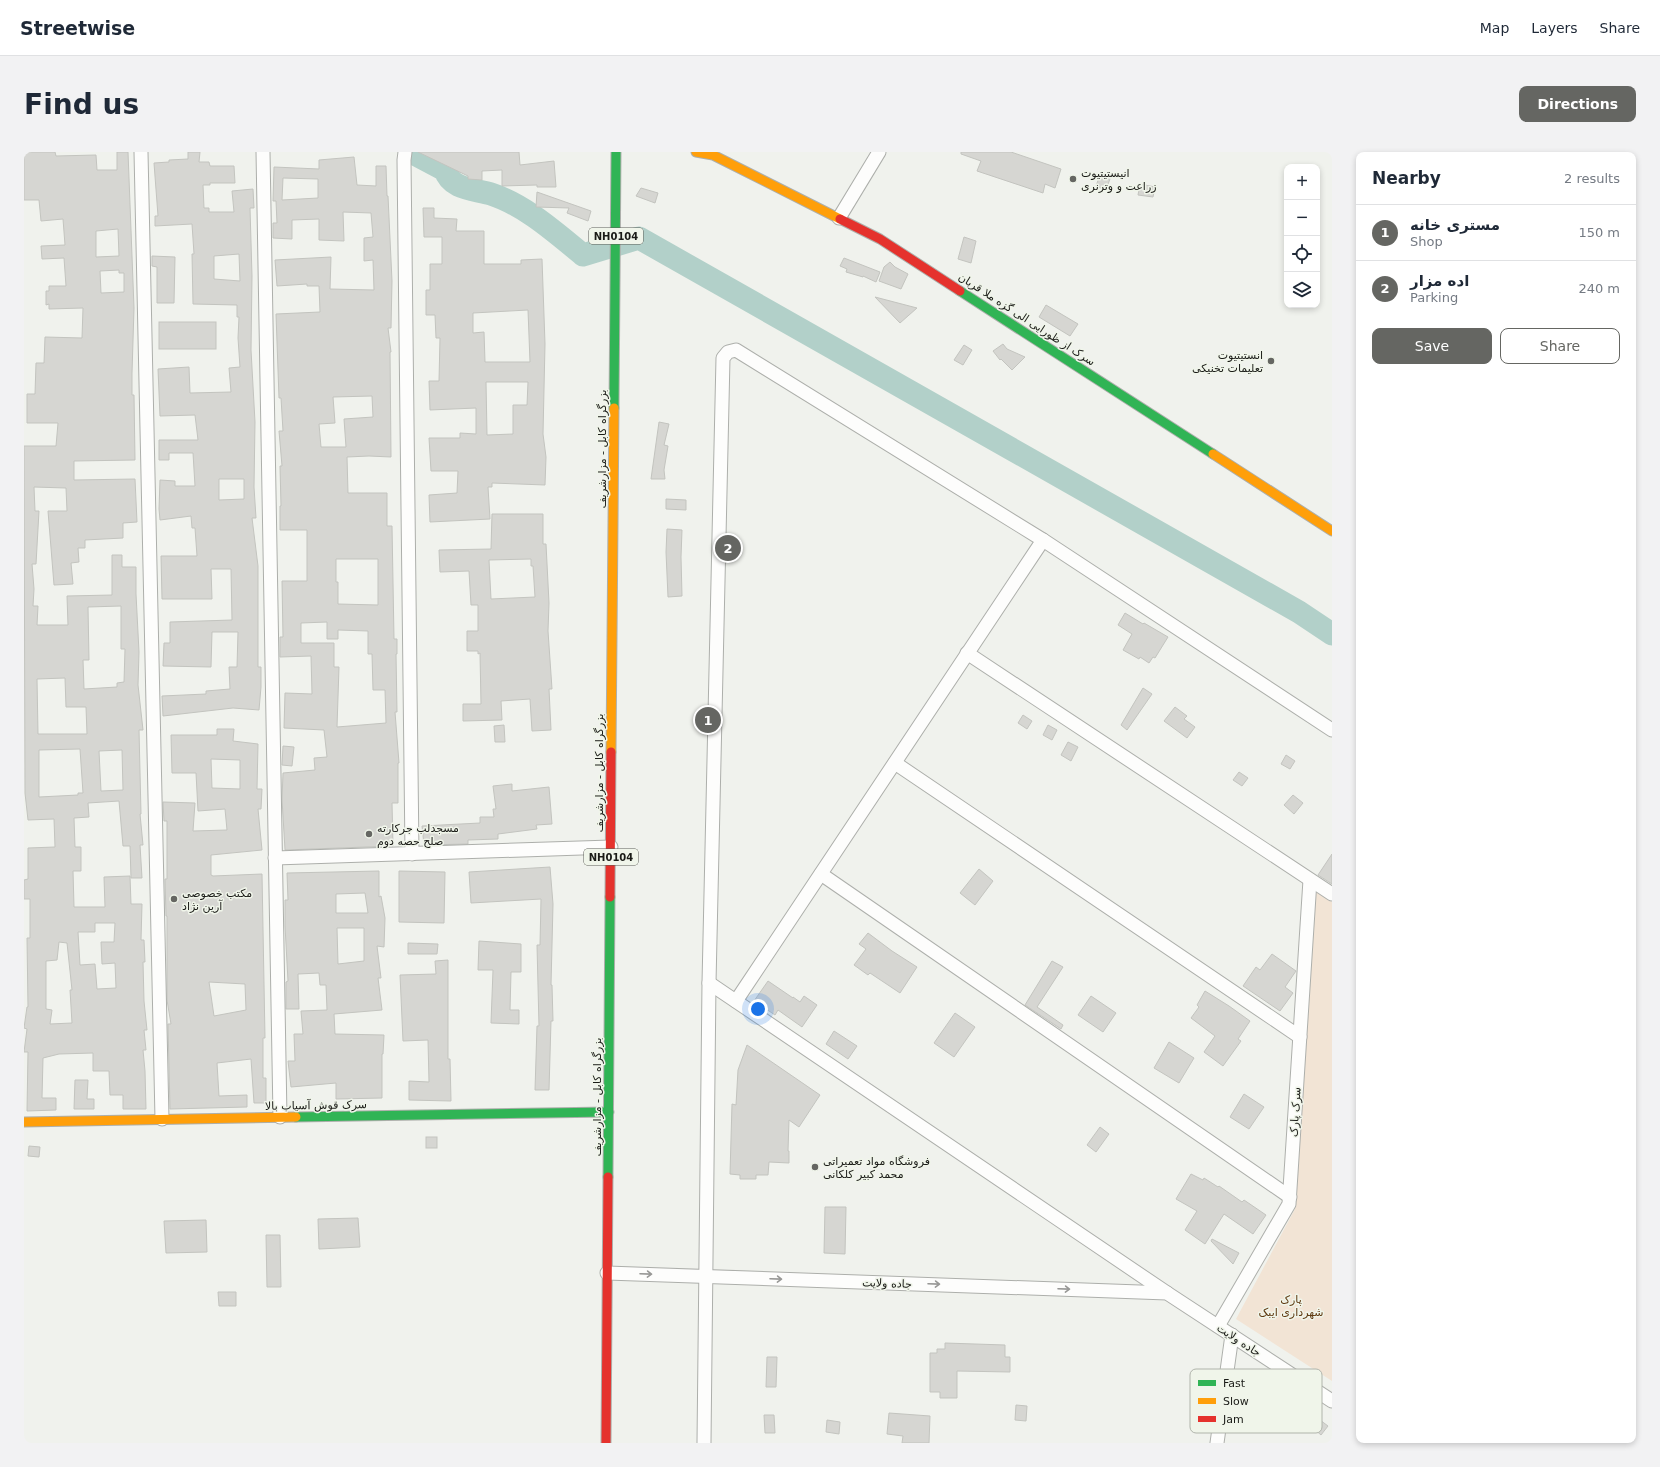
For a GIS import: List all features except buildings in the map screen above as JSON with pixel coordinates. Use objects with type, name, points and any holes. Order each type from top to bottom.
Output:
[{"type":"main road","name":"بزرگراه کابل - مزارشریف","points":[[606,1443],[616,152]]},
{"type":"main road","name":"سرک از ظورایی الی گزه ملا قربان","points":[[696,152],[713,153],[880,239],[1332,531]]},
{"type":"main road","name":"سرک قوش آسیاب بالا","points":[[24,1122],[609,1112]]},
{"type":"street","points":[[141,152],[162,1119]]},
{"type":"street","points":[[263,152],[280,1117]]},
{"type":"street","points":[[405,152],[412,854]]},
{"type":"street","points":[[839,218],[879,152]]},
{"type":"street","points":[[704,1443],[709,983],[723,358],[728,352],[736,350],[1042,540],[1332,730]]},
{"type":"street","points":[[736,1001],[1042,540]]},
{"type":"street","points":[[967,653],[1332,894]]},
{"type":"street","points":[[895,763],[1300,1037]]},
{"type":"street","points":[[276,858],[611,847]]},
{"type":"street","points":[[821,874],[1290,1197]]},
{"type":"street","name":"سرک پارک","points":[[1218,1326],[1289,1204],[1310,880]]},
{"type":"street","name":"جاده ولایت","points":[[709,983],[1167,1293],[1284,1369]]},
{"type":"street","name":"جاده ولایت","points":[[608,1273],[1167,1293]]},
{"type":"street","points":[[1227,1369],[1232,1335]]},
{"type":"street","name":"جاده ولایت","points":[[1322,1394],[1332,1401]]},
{"type":"street","points":[[1216,1443],[1217,1433]]},
{"type":"green space","name":"پارک شهرداری ایبک","points":[[1316,892],[1332,902],[1332,1381],[1322,1375],[1322,1369],[1313,1369],[1236,1319],[1295,1209]]},
{"type":"waterway","points":[[411,152],[445,170],[448,177],[458,185],[504,199],[528,212],[583,255],[639,238],[1299,612],[1332,634]]},
{"type":"traffic: fast","points":[[614,408],[616,152]]},
{"type":"traffic: fast","points":[[960,291],[1213,454]]},
{"type":"traffic: fast","points":[[608,1177],[610,897]]},
{"type":"traffic: fast","points":[[296,1117],[609,1112]]},
{"type":"traffic: slow","points":[[696,152],[713,155],[840,219]]},
{"type":"traffic: slow","points":[[611,752],[614,408]]},
{"type":"traffic: slow","points":[[1213,454],[1332,531]]},
{"type":"traffic: slow","points":[[24,1122],[296,1117]]},
{"type":"traffic: jam","points":[[840,219],[880,239],[960,291]]},
{"type":"traffic: jam","points":[[610,897],[611,752]]},
{"type":"traffic: jam","points":[[606,1443],[608,1177]]},
{"type":"place","name":"انیستیتیوت زراعت و وترنری","points":[[1073,179]]},
{"type":"place","name":"انستیتیوت تعلیمات تخنیکی","points":[[1271,361]]},
{"type":"place","name":"اده مزار","points":[[728,548]]},
{"type":"place","name":"مستری خانه","points":[[708,720]]},
{"type":"place","name":"مسجدلب جرکارته صلح حصه دوم","points":[[369,834]]},
{"type":"place","name":"مکتب خصوصی آرین نژاد","points":[[174,899]]},
{"type":"place","name":"فروشگاه مواد تعمیراتی محمد کبیر کلکانی","points":[[815,1167]]}]
